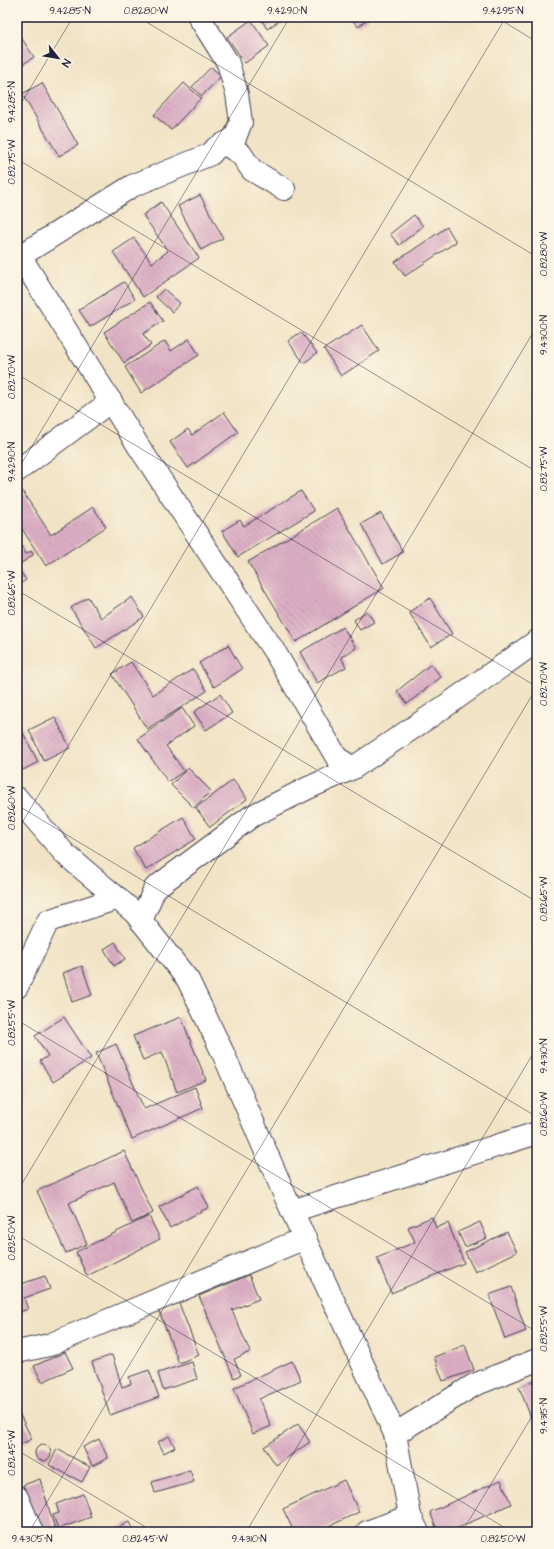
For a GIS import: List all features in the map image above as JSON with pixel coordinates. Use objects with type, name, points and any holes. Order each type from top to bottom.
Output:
[{"type":"street","points":[[199,17],[228,63],[237,94],[241,122],[235,138],[216,148],[211,154],[132,186],[19,255],[139,447],[276,654],[336,758],[353,768]]},
{"type":"street","points":[[225,144],[241,154],[252,170],[284,189]]},
{"type":"street","points":[[17,471],[111,401]]},
{"type":"street","points":[[141,921],[155,888],[252,816],[308,788],[353,768],[448,704],[537,641]]},
{"type":"street","points":[[17,798],[65,854],[135,913],[188,980],[223,1053],[292,1211],[395,1434],[414,1524],[367,1532]]},
{"type":"street","points":[[17,987],[48,921],[118,898]]},
{"type":"street","points":[[292,1211],[537,1133]]},
{"type":"street","points":[[17,1352],[49,1345],[305,1238]]},
{"type":"street","points":[[395,1434],[474,1385],[537,1360]]},
{"type":"street","points":[[17,1497],[32,1532]]},
{"type":"building","points":[[260,17],[285,17],[267,29]]},
{"type":"building","points":[[350,17],[370,17],[358,27]]},
{"type":"building","points":[[251,20],[269,46],[245,63],[227,37]]},
{"type":"building","points":[[20,36],[34,57],[17,68],[17,38]]},
{"type":"building","points":[[211,67],[221,76],[202,96],[192,87]]},
{"type":"building","points":[[42,83],[78,145],[59,156],[22,94]]},
{"type":"building","points":[[184,83],[201,98],[171,130],[154,115]]},
{"type":"building","points":[[200,195],[223,238],[201,250],[178,206]]},
{"type":"building","points":[[161,202],[199,258],[143,297],[113,252],[134,238],[152,263],[168,251],[143,215]]},
{"type":"building","points":[[414,215],[423,226],[399,245],[390,234]]},
{"type":"building","points":[[447,227],[456,242],[405,276],[395,262]]},
{"type":"building","points":[[124,282],[135,299],[90,327],[79,310]]},
{"type":"building","points":[[164,289],[180,303],[172,312],[156,297]]},
{"type":"building","points":[[150,302],[163,321],[143,334],[151,345],[124,363],[104,332]]},
{"type":"building","points":[[362,325],[379,351],[341,376],[324,349]]},
{"type":"building","points":[[301,332],[317,353],[304,363],[288,341]]},
{"type":"building","points":[[189,339],[199,355],[141,393],[125,367],[165,341],[171,351]]},
{"type":"building","points":[[224,412],[238,432],[188,468],[170,442],[188,429],[192,435]]},
{"type":"building","points":[[17,483],[51,535],[93,507],[106,527],[46,566],[17,521]]},
{"type":"building","points":[[301,491],[314,511],[238,557],[222,531],[240,520],[244,526]]},
{"type":"building","points":[[337,508],[384,588],[296,642],[248,562]]},
{"type":"building","points":[[381,513],[403,552],[383,564],[361,524]]},
{"type":"building","points":[[20,544],[26,554],[31,551],[33,555],[17,566],[17,546]]},
{"type":"building","points":[[17,567],[26,580],[17,586]]},
{"type":"building","points":[[88,597],[101,618],[132,597],[144,617],[96,648],[71,608]]},
{"type":"building","points":[[430,598],[452,634],[431,647],[409,612]]},
{"type":"building","points":[[367,611],[374,622],[360,630],[354,620]]},
{"type":"building","points":[[343,627],[356,648],[341,657],[346,667],[317,683],[300,652]]},
{"type":"building","points":[[228,645],[242,669],[214,687],[199,663]]},
{"type":"building","points":[[131,662],[153,695],[193,669],[207,691],[147,729],[112,674]]},
{"type":"building","points":[[431,664],[441,677],[407,704],[397,691]]},
{"type":"building","points":[[220,694],[232,713],[206,730],[194,712]]},
{"type":"building","points":[[182,708],[194,726],[166,746],[184,771],[168,782],[138,739]]},
{"type":"building","points":[[55,717],[70,748],[44,761],[29,730]]},
{"type":"building","points":[[19,725],[38,762],[23,770],[17,758],[17,726]]},
{"type":"building","points":[[188,768],[211,791],[194,808],[171,785]]},
{"type":"building","points":[[233,780],[247,799],[210,827],[196,808]]},
{"type":"building","points":[[183,817],[196,839],[146,870],[133,848]]},
{"type":"building","points":[[115,942],[125,959],[114,966],[104,949]]},
{"type":"building","points":[[82,966],[92,995],[72,1002],[63,973]]},
{"type":"building","points":[[64,1017],[91,1058],[53,1082],[40,1061],[48,1056],[35,1036]]},
{"type":"building","points":[[181,1017],[206,1080],[177,1092],[162,1052],[143,1060],[133,1036]]},
{"type":"building","points":[[116,1044],[144,1109],[195,1087],[203,1108],[132,1139],[96,1053]]},
{"type":"building","points":[[124,1151],[153,1213],[132,1223],[114,1182],[69,1203],[87,1244],[66,1253],[37,1191]]},
{"type":"building","points":[[198,1186],[209,1207],[170,1228],[159,1207]]},
{"type":"building","points":[[149,1216],[160,1239],[87,1276],[76,1252]]},
{"type":"building","points":[[432,1217],[436,1228],[448,1223],[464,1263],[391,1293],[377,1258],[415,1242],[408,1227]]},
{"type":"building","points":[[480,1222],[487,1238],[465,1247],[458,1232]]},
{"type":"building","points":[[507,1232],[517,1252],[475,1272],[465,1252]]},
{"type":"building","points":[[17,1272],[21,1284],[45,1276],[50,1289],[24,1298],[28,1309],[17,1313]]},
{"type":"building","points":[[249,1275],[259,1299],[232,1310],[250,1352],[234,1359],[241,1375],[234,1378],[199,1296]]},
{"type":"building","points":[[511,1287],[526,1331],[505,1339],[489,1295]]},
{"type":"building","points":[[179,1303],[199,1355],[179,1363],[159,1311]]},
{"type":"building","points":[[465,1345],[474,1370],[443,1381],[434,1357]]},
{"type":"building","points":[[65,1352],[73,1368],[42,1382],[34,1366]]},
{"type":"building","points":[[112,1355],[122,1387],[131,1384],[129,1377],[149,1370],[159,1397],[110,1415],[92,1362]]},
{"type":"building","points":[[292,1361],[301,1380],[259,1399],[271,1426],[253,1434],[234,1388]]},
{"type":"building","points":[[192,1362],[197,1379],[163,1390],[158,1373]]},
{"type":"building","points":[[537,1380],[537,1433],[519,1387]]},
{"type":"building","points":[[17,1409],[32,1439],[17,1446]]},
{"type":"building","points":[[298,1424],[310,1442],[276,1465],[264,1447]]},
{"type":"building","points":[[169,1436],[175,1447],[164,1453],[158,1442]]},
{"type":"building","points":[[99,1439],[108,1458],[92,1466],[83,1447]]},
{"type":"building","points":[[43,1445],[50,1450],[51,1453],[46,1460],[43,1461],[36,1456],[35,1453],[40,1446]]},
{"type":"building","points":[[57,1449],[90,1467],[82,1482],[49,1465]]},
{"type":"building","points":[[190,1470],[194,1482],[155,1493],[152,1482]]},
{"type":"building","points":[[40,1479],[55,1529],[46,1532],[37,1532],[23,1485]]},
{"type":"building","points":[[344,1480],[359,1512],[317,1532],[294,1532],[283,1509]]},
{"type":"building","points":[[501,1480],[511,1504],[449,1532],[438,1532],[430,1512]]},
{"type":"building","points":[[83,1494],[91,1517],[58,1529],[53,1515],[59,1513],[56,1504]]},
{"type":"building","points":[[129,1522],[134,1532],[109,1532]]}]
